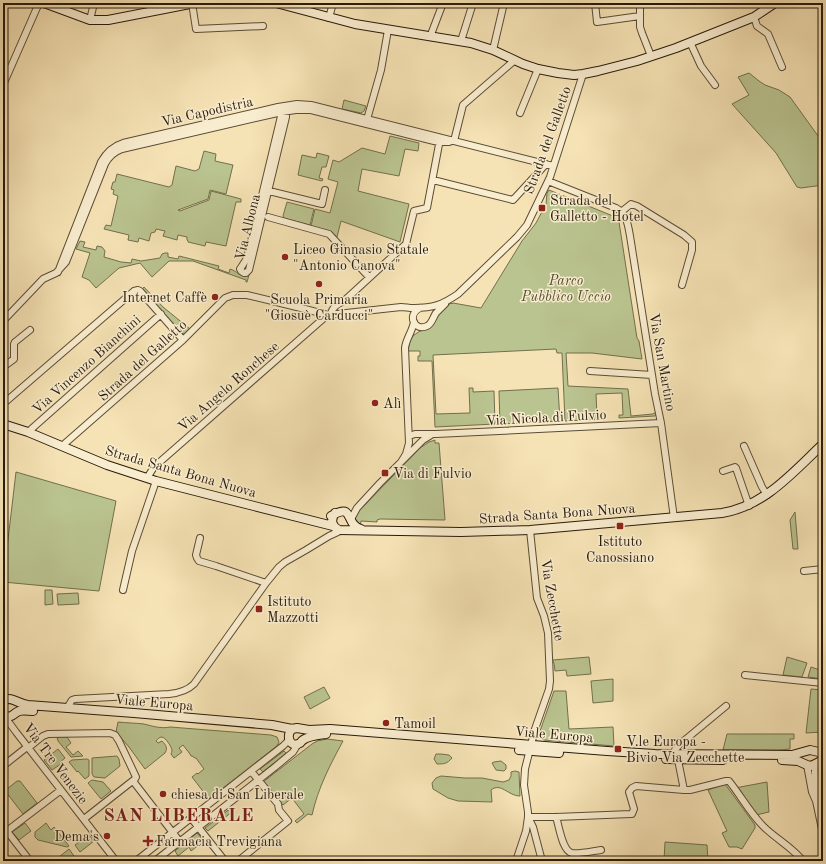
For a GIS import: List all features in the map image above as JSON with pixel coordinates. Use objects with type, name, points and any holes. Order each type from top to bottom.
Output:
[{"type":"street","points":[[3,85],[39,3]]},
{"type":"street","points":[[44,3],[90,20],[108,20],[164,6],[193,3],[196,29],[263,26]]},
{"type":"street","points":[[90,20],[94,3]]},
{"type":"street","points":[[276,3],[307,7],[329,18],[355,24],[461,41],[493,50],[523,64],[538,69],[564,74],[583,74],[630,63],[651,56],[754,17],[775,3]]},
{"type":"street","points":[[329,18],[333,3]]},
{"type":"street","points":[[430,36],[443,3]]},
{"type":"street","points":[[461,41],[473,3]]},
{"type":"street","points":[[493,50],[504,3]]},
{"type":"street","points":[[595,3],[597,22],[640,16]]},
{"type":"street","points":[[640,3],[640,27],[651,56]]},
{"type":"street","points":[[754,17],[757,26],[768,34],[782,67]]},
{"type":"street","points":[[366,122],[381,70],[388,30]]},
{"type":"street","points":[[690,42],[701,66],[715,85]]},
{"type":"street","points":[[454,141],[463,105],[515,60]]},
{"type":"street","points":[[520,113],[538,69]]},
{"type":"street","name":"Strada del Galletto","points":[[432,319],[440,309],[469,284],[521,233],[548,181],[583,74]]},
{"type":"street","name":"Via Capodistria","points":[[3,321],[43,279],[58,272],[66,262],[105,164],[109,157],[122,149],[267,115],[297,104],[311,105],[366,122]]},
{"type":"street","name":"Via Capodistria","points":[[58,272],[101,162],[112,148],[123,143],[284,109],[311,110],[440,140],[454,141],[553,166]]},
{"type":"street","name":"Via Albona","points":[[266,190],[247,258],[240,268],[244,273],[249,270],[282,124],[284,109]]},
{"type":"street","name":"Via Albona","points":[[282,124],[296,110]]},
{"type":"street","points":[[267,115],[282,124]]},
{"type":"street","points":[[330,315],[334,308],[344,301],[406,244],[414,211],[427,208],[440,140]]},
{"type":"street","points":[[433,180],[513,200],[546,164]]},
{"type":"street","points":[[548,181],[612,206],[621,212],[631,204],[637,206],[684,235],[692,242],[692,250],[682,285]]},
{"type":"street","name":"Via Albona","points":[[266,190],[322,204],[325,190]]},
{"type":"street","name":"Via San Martino","points":[[621,212],[626,219],[630,236],[661,423],[674,518]]},
{"type":"street","points":[[268,216],[329,234],[369,277]]},
{"type":"street","points":[[3,404],[134,291],[140,291],[183,340]]},
{"type":"street","name":"Strada del Galletto","points":[[62,446],[183,340],[222,300],[229,296],[247,294],[330,315],[403,307],[422,308],[438,305],[451,299]]},
{"type":"street","points":[[341,314],[341,306],[344,301]]},
{"type":"street","points":[[396,308],[406,310],[418,326],[424,327]]},
{"type":"street","points":[[401,462],[408,449],[409,437],[405,352],[406,342],[408,337],[413,327],[414,312],[422,308],[428,309],[432,313],[430,324],[408,337]]},
{"type":"street","name":"Via Vincenzo Bianchini","points":[[28,432],[161,314]]},
{"type":"street","name":"Via Angelo Ronchese","points":[[147,478],[154,467],[324,318],[330,315]]},
{"type":"street","points":[[3,367],[14,359],[15,342],[30,330]]},
{"type":"street","points":[[590,371],[652,375]]},
{"type":"street","name":"Via Nicola di Fulvio","points":[[409,437],[412,435],[422,437],[433,435],[661,423]]},
{"type":"street","name":"Strada Santa Bona Nuova","points":[[3,424],[28,432],[107,464],[147,478],[339,528],[365,530],[461,532],[530,530],[729,512],[749,506],[767,495],[823,444]]},
{"type":"street","points":[[67,708],[72,700],[75,699],[169,694],[178,693],[188,689],[194,684],[266,583],[283,563],[329,536],[339,528],[350,525],[356,508],[401,462],[422,437],[409,427]]},
{"type":"street","points":[[744,446],[767,495]]},
{"type":"street","points":[[723,471],[736,468],[749,506]]},
{"type":"street","points":[[123,590],[132,551],[156,480]]},
{"type":"street","points":[[309,520],[323,520],[338,512],[357,506],[365,499]]},
{"type":"street","points":[[338,512],[347,513],[356,528],[365,530]]},
{"type":"street","points":[[338,512],[332,518],[339,528]]},
{"type":"street","name":"Via Zecchette","points":[[516,861],[526,831],[528,817],[524,779],[525,769],[535,729],[549,689],[550,674],[548,632],[537,598],[530,530]]},
{"type":"street","points":[[200,538],[196,555],[199,561],[266,583]]},
{"type":"street","points":[[804,571],[823,569]]},
{"type":"street","points":[[745,675],[823,683]]},
{"type":"street","name":"Viale Europa","points":[[3,700],[10,698],[20,704],[28,705],[272,725],[292,733]]},
{"type":"street","points":[[9,715],[18,706],[15,701]]},
{"type":"street","points":[[684,790],[675,750],[680,744],[726,706]]},
{"type":"street","name":"Viale Europa","points":[[9,715],[24,710],[273,729],[292,733],[309,730],[335,730],[530,748]]},
{"type":"street","name":"Via Tre Venezie","points":[[9,715],[13,728],[116,861]]},
{"type":"street","points":[[136,861],[283,746],[292,733],[303,732],[304,734],[301,741],[293,752],[155,861]]},
{"type":"street","points":[[3,766],[42,736],[48,734],[114,733],[136,777],[135,780],[84,819]]},
{"type":"street","name":"Viale Europa","points":[[292,733],[293,743],[325,734],[676,757],[792,760],[806,764]]},
{"type":"street","points":[[819,802],[812,792],[806,764],[803,759],[804,754],[810,750],[819,752],[819,758],[815,770],[823,830]]},
{"type":"street","name":"Viale Europa","points":[[676,757],[792,755],[806,752]]},
{"type":"street","points":[[806,764],[811,766],[818,762]]},
{"type":"street","points":[[238,861],[245,859],[288,822],[279,810],[278,804],[251,771]]},
{"type":"street","points":[[133,781],[180,842]]},
{"type":"street","points":[[542,861],[528,817],[632,814],[634,810],[629,792],[630,789],[635,786],[690,790],[726,781],[729,781],[763,826],[793,850],[803,861]]},
{"type":"street","points":[[30,861],[5,829],[61,790]]},
{"type":"street","points":[[556,817],[564,844],[568,851],[574,853],[601,850]]},
{"type":"street","points":[[191,818],[225,861]]},
{"type":"green space","points":[[749,73],[765,85],[779,90],[790,97],[821,140],[823,144],[823,185],[801,188],[797,187],[776,153],[732,104],[749,95],[738,77]]},
{"type":"green space","points":[[344,100],[366,106],[364,111],[361,113],[342,109]]},
{"type":"green space","points":[[390,136],[419,143],[418,151],[405,149],[399,176],[362,169],[358,191],[409,204],[400,242],[341,221],[337,237],[331,232],[312,227],[315,209],[330,213],[338,182],[328,179],[333,160],[339,162],[362,148],[385,154]]},
{"type":"green space","points":[[204,151],[216,154],[215,161],[233,165],[226,194],[210,190],[208,199],[178,210],[180,211],[209,200],[211,191],[241,199],[241,202],[236,202],[226,246],[206,242],[205,246],[188,242],[187,237],[178,235],[177,240],[163,236],[165,231],[156,229],[155,232],[151,233],[149,241],[139,238],[138,242],[128,240],[129,235],[104,229],[106,225],[111,226],[118,196],[113,194],[114,190],[111,189],[117,174],[169,187],[172,185],[176,166],[195,171],[199,169]]},
{"type":"green space","points":[[317,153],[329,156],[326,167],[322,167],[319,178],[323,179],[322,181],[298,175],[302,155],[316,158]]},
{"type":"green space","name":"Parco Pubblico Uccio","points":[[549,190],[613,216],[619,222],[637,338],[639,341],[642,359],[592,353],[566,353],[568,386],[628,389],[631,416],[656,413],[655,416],[619,418],[619,415],[623,415],[622,393],[596,394],[597,416],[601,416],[601,419],[565,421],[562,353],[557,353],[556,349],[433,355],[436,414],[470,413],[469,388],[473,388],[473,392],[494,391],[495,424],[435,427],[432,361],[418,361],[420,351],[408,351],[410,340],[420,331],[430,327],[439,313],[451,303],[481,308],[522,241],[536,223],[546,204],[547,193]]},
{"type":"green space","points":[[287,202],[314,209],[310,225],[284,218],[283,216]]},
{"type":"green space","points":[[80,241],[85,242],[83,247],[96,250],[97,246],[102,247],[105,251],[104,257],[121,262],[131,263],[132,259],[141,261],[160,258],[162,254],[168,253],[168,257],[178,259],[179,256],[219,266],[218,269],[229,273],[230,269],[244,276],[246,276],[251,268],[246,282],[246,280],[193,261],[169,261],[152,277],[140,263],[119,268],[96,288],[89,280],[82,277],[90,253],[76,249]]},
{"type":"green space","points":[[144,287],[163,307],[190,329],[184,334],[181,333],[142,289]]},
{"type":"green space","points":[[558,388],[560,421],[500,424],[499,391]]},
{"type":"green space","points":[[435,440],[435,443],[439,443],[445,520],[380,519],[377,520],[377,522],[361,521],[360,527],[355,519],[359,511],[420,448]]},
{"type":"green space","points":[[16,472],[116,501],[99,591],[3,582]]},
{"type":"green space","points":[[795,512],[798,549],[793,549],[790,520]]},
{"type":"green space","points":[[45,590],[52,590],[53,604],[45,605]]},
{"type":"green space","points":[[78,593],[79,604],[58,605],[57,594]]},
{"type":"green space","points":[[589,657],[591,674],[567,676],[566,670],[555,671],[553,660]]},
{"type":"green space","points":[[787,657],[807,663],[802,677],[783,675]]},
{"type":"green space","points":[[811,667],[823,671],[823,679],[808,677]]},
{"type":"green space","points":[[613,679],[613,701],[593,703],[591,681]]},
{"type":"green space","points":[[324,687],[330,698],[310,709],[304,697]]},
{"type":"green space","points":[[811,689],[823,690],[823,732],[806,733]]},
{"type":"green space","points":[[554,691],[566,691],[569,729],[613,727],[614,746],[544,740],[541,738],[539,734]]},
{"type":"green space","points":[[118,722],[167,728],[271,735],[277,737],[279,742],[277,746],[209,799],[192,777],[204,769],[196,758],[191,756],[183,745],[179,748],[182,752],[174,758],[171,754],[172,749],[168,743],[164,738],[159,738],[156,741],[158,743],[162,741],[165,744],[166,751],[145,769],[116,732]]},
{"type":"green space","points":[[727,734],[794,734],[794,739],[790,739],[790,749],[723,750]]},
{"type":"green space","points":[[57,737],[67,737],[71,743],[66,747],[73,755],[78,751],[83,756],[71,757],[58,741]]},
{"type":"green space","points":[[327,739],[343,741],[321,786],[312,815],[308,814],[297,823],[295,821],[304,814],[292,798],[283,805],[263,782],[312,744],[317,741]]},
{"type":"green space","points":[[58,749],[65,758],[60,762],[61,764],[52,770],[44,760]]},
{"type":"green space","points":[[284,751],[286,753],[263,772],[260,769]]},
{"type":"green space","points":[[436,754],[449,755],[452,758],[445,763],[437,764],[434,759]]},
{"type":"green space","points":[[117,756],[120,766],[105,778],[94,777],[92,774],[92,758]]},
{"type":"green space","points":[[72,760],[89,760],[89,776],[85,779],[69,762]]},
{"type":"green space","points":[[501,761],[506,765],[506,769],[504,771],[496,770],[492,763]]},
{"type":"green space","points":[[511,772],[519,772],[520,796],[512,794],[501,788],[495,788],[491,790],[492,802],[458,801],[448,798],[433,789],[432,783],[436,778],[441,776],[482,778],[503,782],[509,780]]},
{"type":"green space","points":[[92,780],[103,782],[111,791],[101,799],[88,783]]},
{"type":"green space","points":[[17,781],[20,781],[37,803],[23,814],[6,792],[7,789]]},
{"type":"green space","points":[[767,782],[769,812],[756,815],[735,788]]},
{"type":"green space","points":[[725,784],[755,825],[755,828],[742,849],[737,847],[729,847],[722,833],[727,831],[708,790]]},
{"type":"green space","points":[[231,808],[233,811],[208,831],[205,828]]},
{"type":"green space","points":[[25,823],[31,831],[19,840],[12,832]]},
{"type":"green space","points":[[46,823],[51,830],[54,827],[69,846],[67,847],[38,840],[35,837],[35,832]]},
{"type":"green space","points":[[197,833],[204,841],[191,851],[189,847],[178,856],[175,851]]},
{"type":"green space","points":[[89,835],[94,841],[80,852],[75,845]]},
{"type":"green space","points":[[665,842],[707,845],[708,861],[664,861]]},
{"type":"green space","points":[[69,849],[74,856],[69,861],[54,861]]},
{"type":"place","name":"Strada del Galletto - Hotel","points":[[542,208]]},
{"type":"place","name":"Liceo Ginnasio Statale \"Antonio Canova\"","points":[[285,257]]},
{"type":"place","name":"Scuola Primaria \"Giosuè Carducci\"","points":[[319,284]]},
{"type":"place","name":"Internet Caffè","points":[[215,297]]},
{"type":"place","name":"Alì","points":[[375,403]]},
{"type":"place","name":"Via di Fulvio","points":[[385,473]]},
{"type":"place","name":"Istituto Canossiano","points":[[620,526]]},
{"type":"place","name":"Istituto Mazzotti","points":[[259,609]]},
{"type":"place","name":"Tamoil","points":[[386,723]]},
{"type":"place","name":"V.le Europa - Bivio Via Zecchette","points":[[618,749]]},
{"type":"place","name":"chiesa di San Liberale","points":[[163,794]]},
{"type":"place","name":"Dema's","points":[[107,836]]},
{"type":"place","name":"Farmacia Trevigiana","points":[[148,841]]},
{"type":"district","name":"SAN LIBERALE","points":[[179,815]]}]
